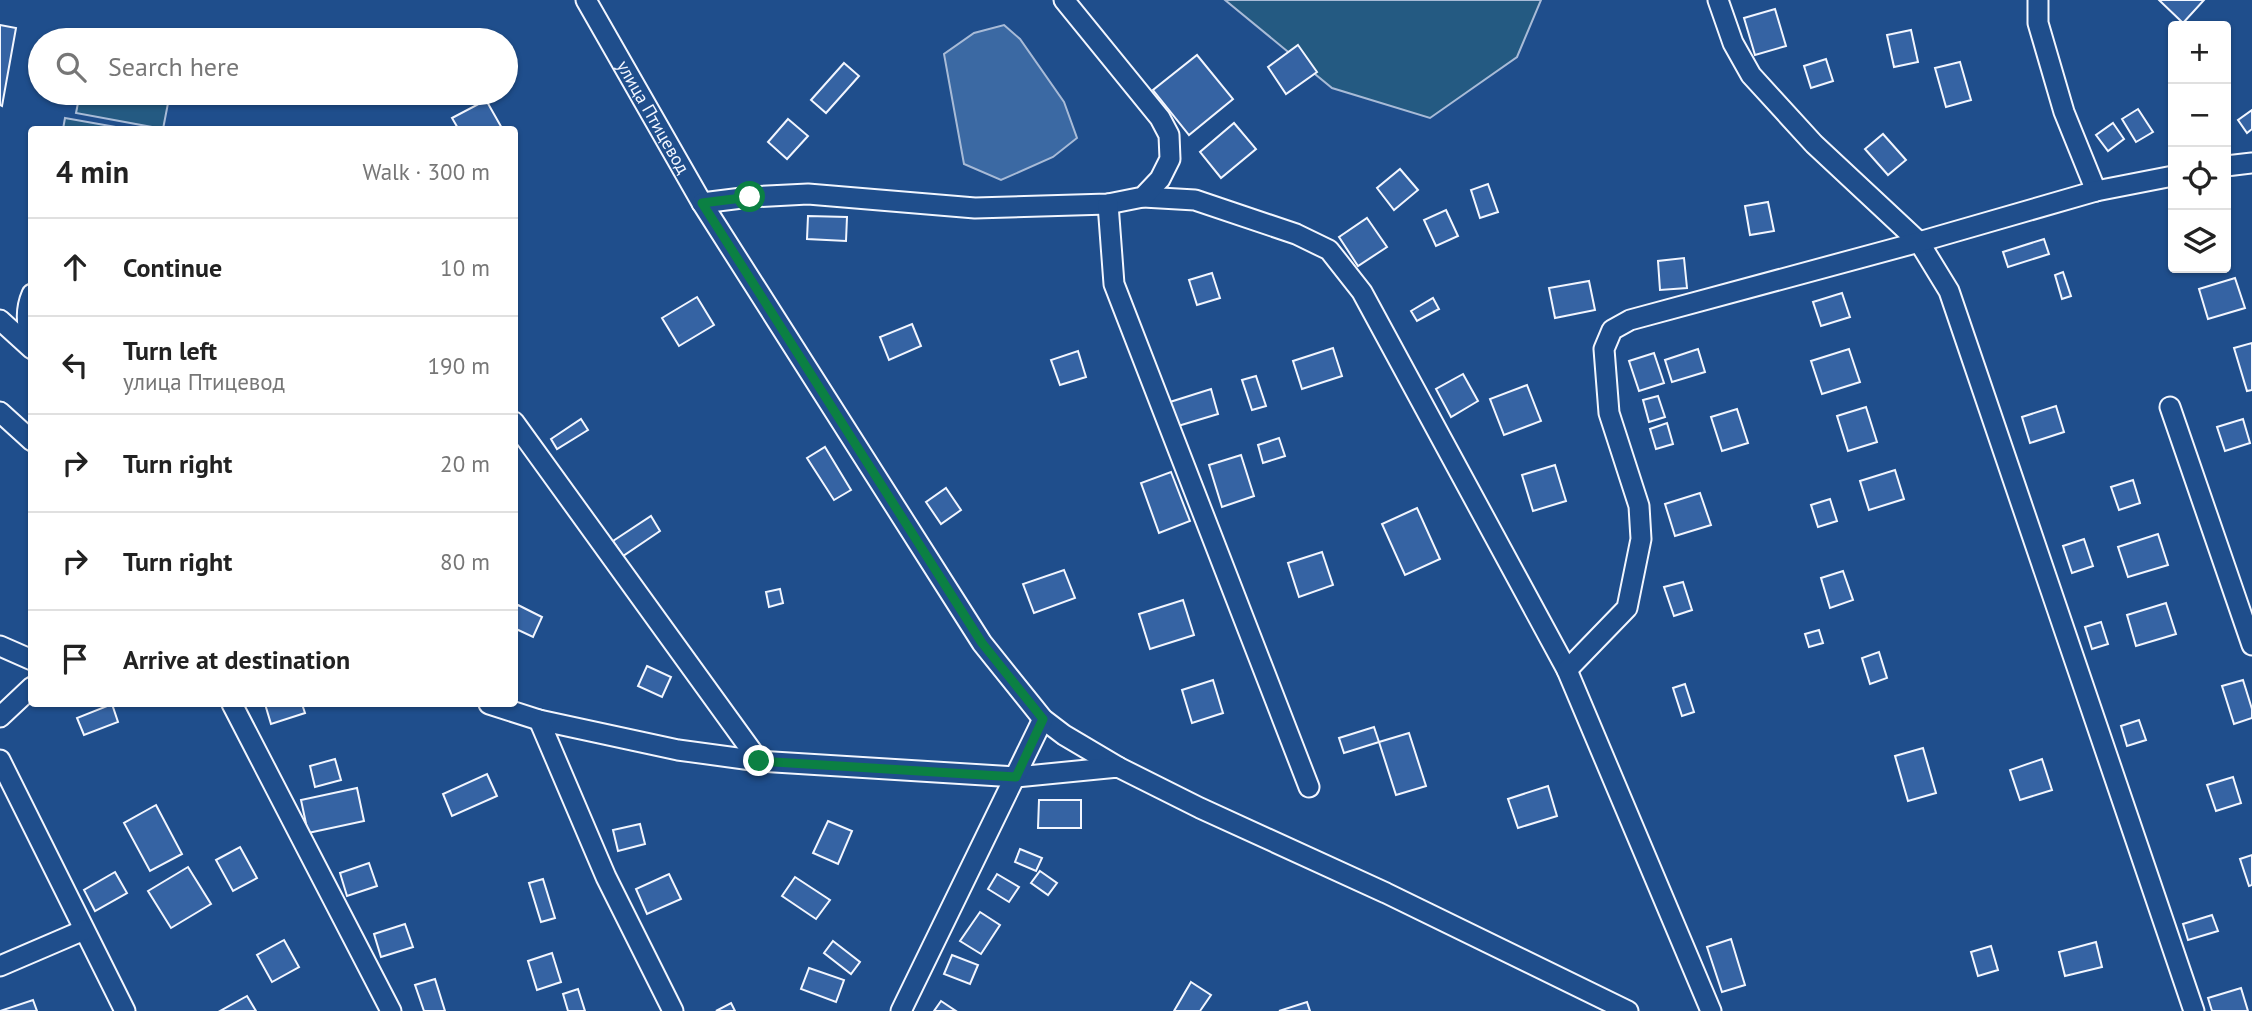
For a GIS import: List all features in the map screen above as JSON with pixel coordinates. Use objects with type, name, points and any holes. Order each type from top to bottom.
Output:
[{"type":"street","name":"улица Птицевод","points":[[586,0],[702,203],[982,643],[1043,719],[1064,735],[1118,767],[1200,808],[1398,899],[1628,1011]]},
{"type":"street","points":[[1064,0],[1160,118],[1169,135],[1170,159],[1160,179],[1143,197]]},
{"type":"street","points":[[1718,0],[1733,43],[1751,75],[1814,144],[1919,242],[1948,290],[2194,1011]]},
{"type":"street","points":[[2038,0],[2038,23],[2064,112],[2096,191]]},
{"type":"street","points":[[2231,165],[2252,163]]},
{"type":"street","points":[[1567,670],[1627,608],[1641,539],[1639,506],[1609,413],[1604,349],[1612,330],[1630,320],[2096,191],[2168,177]]},
{"type":"street","points":[[702,203],[808,194],[975,208],[1108,204],[1143,197],[1195,200],[1296,233],[1329,250],[1362,292],[1567,670],[1711,1011]]},
{"type":"street","points":[[1108,204],[1114,284],[1308,787]]},
{"type":"street","points":[[0,320],[28,345]]},
{"type":"street","points":[[2171,407],[2252,645]]},
{"type":"street","points":[[0,411],[28,437]]},
{"type":"street","points":[[518,428],[759,761]]},
{"type":"street","points":[[0,646],[28,658]]},
{"type":"street","points":[[0,717],[28,691]]},
{"type":"street","points":[[234,707],[391,1011]]},
{"type":"street","points":[[498,707],[539,720],[678,750],[759,761],[1016,777],[1118,767]]},
{"type":"street","points":[[901,1011],[1043,719]]},
{"type":"street","points":[[539,720],[606,877],[673,1011]]},
{"type":"street","points":[[0,760],[125,1011]]},
{"type":"street","points":[[0,966],[84,930]]},
{"type":"shaded area","points":[[1225,0],[1541,0],[1517,57],[1430,118],[1332,88]]},
{"type":"shaded area","points":[[1004,25],[1020,39],[1064,102],[1077,138],[1053,157],[1001,180],[964,164],[944,54],[974,33]]},
{"type":"shaded area","points":[[78,105],[168,105],[164,126],[147,126],[76,113]]},
{"type":"shaded area","points":[[65,118],[110,126],[64,126]]},
{"type":"building","points":[[2159,0],[2204,0],[2185,21],[2181,21]]},
{"type":"building","points":[[1775,9],[1786,46],[1755,55],[1744,18]]},
{"type":"building","points":[[0,25],[16,28],[2,106],[0,105]]},
{"type":"building","points":[[1911,30],[1918,62],[1894,67],[1887,35]]},
{"type":"building","points":[[1298,45],[1317,72],[1286,94],[1268,67]]},
{"type":"building","points":[[1197,55],[1233,99],[1189,135],[1153,90]]},
{"type":"building","points":[[1826,59],[1833,81],[1811,88],[1804,66]]},
{"type":"building","points":[[1960,62],[1971,100],[1946,107],[1935,68]]},
{"type":"building","points":[[844,63],[859,76],[826,113],[811,100]]},
{"type":"building","points":[[477,105],[489,105],[501,126],[457,126],[452,118]]},
{"type":"building","points":[[2138,109],[2153,132],[2136,142],[2122,119]]},
{"type":"building","points":[[2252,110],[2252,129],[2247,133],[2238,120]]},
{"type":"building","points":[[788,119],[808,136],[787,159],[768,142]]},
{"type":"building","points":[[1234,123],[1256,149],[1221,178],[1200,152]]},
{"type":"building","points":[[2113,123],[2124,139],[2108,151],[2096,135]]},
{"type":"building","points":[[1883,134],[1906,160],[1888,175],[1865,149]]},
{"type":"building","points":[[1400,169],[1418,190],[1394,210],[1377,188]]},
{"type":"building","points":[[1488,184],[1498,212],[1480,218],[1471,190]]},
{"type":"building","points":[[1768,202],[1774,231],[1750,235],[1745,206]]},
{"type":"building","points":[[1446,210],[1458,236],[1436,246],[1424,220]]},
{"type":"building","points":[[808,216],[847,217],[846,241],[807,239]]},
{"type":"building","points":[[1367,218],[1387,247],[1358,266],[1339,237]]},
{"type":"building","points":[[2044,239],[2049,254],[2008,267],[2003,252]]},
{"type":"building","points":[[1684,258],[1687,288],[1660,290],[1658,261]]},
{"type":"building","points":[[2063,272],[2071,296],[2062,299],[2055,275]]},
{"type":"building","points":[[1212,273],[1220,298],[1197,305],[1189,280]]},
{"type":"building","points":[[2235,278],[2245,308],[2208,319],[2199,289]]},
{"type":"building","points":[[1589,281],[1595,310],[1555,318],[1549,288]]},
{"type":"building","points":[[1842,293],[1850,317],[1821,326],[1813,302]]},
{"type":"building","points":[[697,297],[714,325],[679,346],[662,318]]},
{"type":"building","points":[[1433,298],[1439,309],[1417,321],[1411,311]]},
{"type":"building","points":[[912,324],[921,346],[889,360],[880,337]]},
{"type":"building","points":[[2252,343],[2252,390],[2247,391],[2234,348]]},
{"type":"building","points":[[1333,348],[1342,376],[1302,389],[1293,361]]},
{"type":"building","points":[[1698,349],[1705,372],[1672,382],[1665,360]]},
{"type":"building","points":[[1849,349],[1860,382],[1822,394],[1811,361]]},
{"type":"building","points":[[1078,351],[1086,377],[1060,385],[1051,360]]},
{"type":"building","points":[[1654,353],[1664,383],[1639,391],[1629,361]]},
{"type":"building","points":[[1463,374],[1478,401],[1451,417],[1436,389]]},
{"type":"building","points":[[1256,376],[1266,406],[1252,410],[1242,380]]},
{"type":"building","points":[[1527,385],[1541,421],[1504,435],[1490,399]]},
{"type":"building","points":[[1211,389],[1218,414],[1178,426],[1170,402]]},
{"type":"building","points":[[1658,396],[1665,417],[1649,422],[1643,400]]},
{"type":"building","points":[[2056,406],[2064,432],[2030,443],[2022,417]]},
{"type":"building","points":[[1866,407],[1877,442],[1848,451],[1837,416]]},
{"type":"building","points":[[1737,409],[1748,443],[1722,451],[1711,417]]},
{"type":"building","points":[[581,419],[588,430],[557,449],[551,439]]},
{"type":"building","points":[[2243,419],[2250,443],[2225,451],[2217,427]]},
{"type":"building","points":[[1667,423],[1673,444],[1656,449],[1650,429]]},
{"type":"building","points":[[1279,438],[1285,456],[1263,463],[1258,445]]},
{"type":"building","points":[[825,447],[851,490],[834,500],[807,458]]},
{"type":"building","points":[[1241,455],[1254,496],[1222,507],[1209,465]]},
{"type":"building","points":[[1555,465],[1566,501],[1533,511],[1522,475]]},
{"type":"building","points":[[1895,470],[1904,499],[1869,510],[1860,481]]},
{"type":"building","points":[[1171,472],[1190,521],[1159,533],[1141,483]]},
{"type":"building","points":[[2133,480],[2140,503],[2119,510],[2111,487]]},
{"type":"building","points":[[946,488],[961,510],[941,524],[926,502]]},
{"type":"building","points":[[1700,493],[1711,525],[1675,536],[1665,504]]},
{"type":"building","points":[[1830,499],[1837,521],[1818,527],[1811,505]]},
{"type":"building","points":[[1417,508],[1440,559],[1405,575],[1382,524]]},
{"type":"building","points":[[651,516],[660,531],[623,556],[613,541]]},
{"type":"building","points":[[2158,534],[2168,565],[2128,577],[2118,547]]},
{"type":"building","points":[[2084,539],[2093,566],[2072,573],[2063,546]]},
{"type":"building","points":[[1322,552],[1333,585],[1299,597],[1288,563]]},
{"type":"building","points":[[1064,570],[1075,598],[1034,613],[1023,584]]},
{"type":"building","points":[[1843,571],[1853,600],[1830,608],[1821,578]]},
{"type":"building","points":[[1683,582],[1692,610],[1674,616],[1664,587]]},
{"type":"building","points":[[780,589],[783,603],[769,607],[766,592]]},
{"type":"building","points":[[1183,600],[1194,635],[1150,649],[1139,614]]},
{"type":"building","points":[[2166,603],[2176,634],[2136,646],[2127,615]]},
{"type":"building","points":[[518,605],[542,617],[533,637],[518,630]]},
{"type":"building","points":[[2101,622],[2108,644],[2092,649],[2085,627]]},
{"type":"building","points":[[1819,630],[1823,643],[1809,647],[1805,634]]},
{"type":"building","points":[[1879,652],[1887,678],[1870,684],[1862,658]]},
{"type":"building","points":[[647,666],[671,677],[662,697],[638,686]]},
{"type":"building","points":[[1213,680],[1223,713],[1192,723],[1182,690]]},
{"type":"building","points":[[2243,680],[2252,718],[2234,724],[2222,686]]},
{"type":"building","points":[[1685,684],[1694,712],[1682,716],[1673,688]]},
{"type":"building","points":[[104,707],[113,707],[118,722],[84,735],[77,718]]},
{"type":"building","points":[[266,707],[303,707],[305,713],[271,724]]},
{"type":"building","points":[[2139,720],[2146,740],[2127,746],[2121,726]]},
{"type":"building","points":[[1374,727],[1379,742],[1344,753],[1339,738]]},
{"type":"building","points":[[1409,733],[1426,786],[1396,795],[1379,742]]},
{"type":"building","points":[[1923,748],[1936,793],[1908,801],[1895,756]]},
{"type":"building","points":[[335,759],[341,780],[315,787],[310,766]]},
{"type":"building","points":[[2042,759],[2052,790],[2020,800],[2010,770]]},
{"type":"building","points":[[487,774],[497,796],[452,816],[443,794]]},
{"type":"building","points":[[2233,777],[2241,803],[2216,811],[2207,785]]},
{"type":"building","points":[[1548,786],[1557,816],[1518,828],[1508,799]]},
{"type":"building","points":[[357,788],[364,821],[308,833],[301,800]]},
{"type":"building","points":[[1039,800],[1081,800],[1081,828],[1038,828]]},
{"type":"building","points":[[156,805],[182,854],[150,871],[124,823]]},
{"type":"building","points":[[828,821],[852,831],[838,864],[813,853]]},
{"type":"building","points":[[640,824],[645,844],[618,851],[613,830]]},
{"type":"building","points":[[240,847],[257,878],[233,891],[216,860]]},
{"type":"building","points":[[1020,849],[1042,858],[1036,871],[1015,862]]},
{"type":"building","points":[[2252,855],[2252,885],[2249,886],[2240,859]]},
{"type":"building","points":[[369,863],[377,886],[347,896],[340,873]]},
{"type":"building","points":[[188,867],[211,904],[171,928],[148,891]]},
{"type":"building","points":[[1040,871],[1057,883],[1048,895],[1031,883]]},
{"type":"building","points":[[115,872],[127,893],[95,911],[84,890]]},
{"type":"building","points":[[669,874],[681,899],[647,914],[636,889]]},
{"type":"building","points":[[997,874],[1019,887],[1009,902],[988,889]]},
{"type":"building","points":[[795,877],[830,900],[816,919],[782,896]]},
{"type":"building","points":[[543,879],[555,918],[541,922],[529,883]]},
{"type":"building","points":[[980,912],[1000,925],[981,954],[960,941]]},
{"type":"building","points":[[2212,915],[2218,931],[2188,940],[2183,924]]},
{"type":"building","points":[[405,924],[413,947],[381,957],[374,934]]},
{"type":"building","points":[[1731,939],[1745,985],[1722,992],[1707,947]]},
{"type":"building","points":[[284,940],[299,967],[272,982],[257,955]]},
{"type":"building","points":[[833,941],[860,962],[851,974],[824,953]]},
{"type":"building","points":[[2096,942],[2102,967],[2065,976],[2059,952]]},
{"type":"building","points":[[1991,946],[1998,970],[1978,976],[1971,952]]},
{"type":"building","points":[[552,953],[561,982],[537,990],[528,961]]},
{"type":"building","points":[[952,955],[978,965],[970,984],[944,974]]},
{"type":"building","points":[[809,968],[844,980],[836,1002],[801,989]]},
{"type":"building","points":[[435,979],[445,1011],[424,1011],[415,985]]},
{"type":"building","points":[[1191,982],[1211,995],[1200,1011],[1174,1011]]},
{"type":"building","points":[[2241,988],[2248,1011],[2212,1011],[2208,998]]},
{"type":"building","points":[[578,989],[585,1011],[568,1011],[563,994]]},
{"type":"building","points":[[247,996],[256,1011],[220,1011]]},
{"type":"building","points":[[33,1000],[37,1011],[0,1011]]},
{"type":"building","points":[[941,1001],[956,1011],[934,1011]]},
{"type":"building","points":[[1307,1002],[1310,1011],[1279,1011]]},
{"type":"building","points":[[731,1003],[735,1011],[716,1011]]},
{"type":"route","points":[[750,197],[702,203],[982,643],[1043,719],[1016,777],[759,761]]}]
